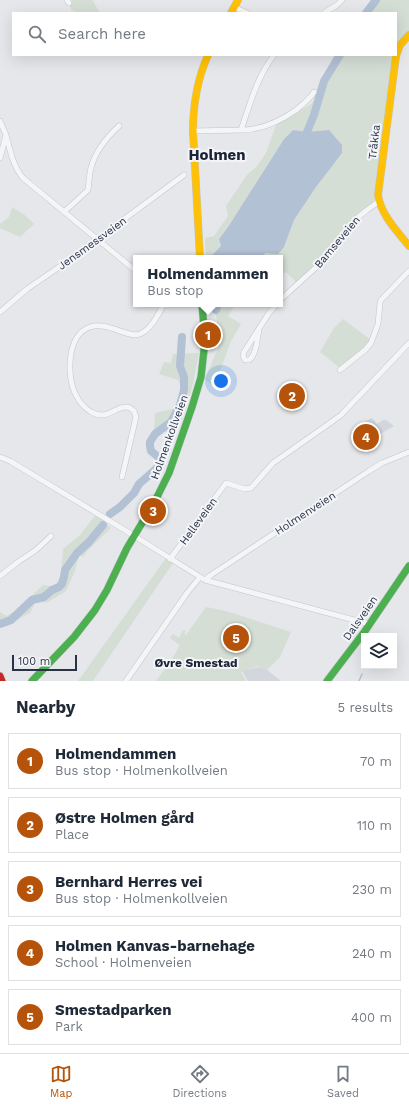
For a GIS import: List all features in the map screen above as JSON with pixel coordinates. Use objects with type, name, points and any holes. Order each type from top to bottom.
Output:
[{"type":"main road","points":[[233,10],[238,0]]},
{"type":"main road","name":"Tråkka","points":[[397,53],[400,45],[409,34]]},
{"type":"main road","points":[[200,255],[193,108],[200,74],[208,56]]},
{"type":"main road","name":"Tråkka","points":[[378,200],[396,56]]},
{"type":"main road","points":[[378,200],[382,210],[409,246]]},
{"type":"main road","name":"Holmenkollveien","points":[[32,681],[69,643],[91,615],[107,590],[124,553],[154,503],[169,473],[197,393],[202,369],[204,352],[202,307]]},
{"type":"main road","name":"Dalsveien","points":[[327,681],[409,566]]},
{"type":"main road","points":[[0,676],[2,681]]},
{"type":"street","points":[[326,12],[342,0]]},
{"type":"street","points":[[241,130],[259,80],[273,56]]},
{"type":"street","points":[[193,131],[241,130],[267,126],[282,119],[304,103],[314,92]]},
{"type":"street","points":[[0,121],[18,172],[30,184],[133,269]]},
{"type":"street","points":[[64,212],[88,190],[93,162],[102,145],[119,126]]},
{"type":"street","points":[[0,158],[6,135]]},
{"type":"street","name":"Jensmessveien","points":[[0,312],[27,289],[184,175]]},
{"type":"street","name":"Bamseveien","points":[[283,297],[322,262],[358,218],[378,200]]},
{"type":"street","points":[[340,370],[369,346],[378,324],[380,303],[409,271]]},
{"type":"street","points":[[122,477],[136,418],[134,411],[125,407],[108,414],[100,415],[91,412],[83,406],[76,396],[70,380],[71,353],[81,332],[92,326],[103,326],[137,336],[150,327],[162,307]]},
{"type":"street","points":[[259,329],[254,354],[249,360],[245,360],[243,356],[244,352],[269,313],[274,307]]},
{"type":"street","name":"Helleveien","points":[[170,559],[226,483],[245,489],[251,488],[273,463],[340,415],[409,343]]},
{"type":"street","name":"Holmenveien","points":[[126,681],[187,593],[203,578],[369,470],[409,452]]},
{"type":"street","points":[[0,457],[10,461],[99,514],[203,578],[369,624]]},
{"type":"street","points":[[0,576],[36,550],[51,536]]},
{"type":"shaded area","points":[[72,0],[93,0],[99,12],[75,12],[74,10],[72,11],[69,4]]},
{"type":"shaded area","points":[[372,0],[409,0],[409,31],[397,46],[397,12],[363,12]]},
{"type":"shaded area","points":[[334,56],[394,56],[373,203],[322,259],[296,282],[286,272],[283,274],[283,255],[264,255],[284,247],[294,220],[316,187],[329,130],[307,132],[293,130],[284,139],[219,239],[221,246],[212,255],[206,255],[205,238],[214,236],[228,216],[226,206],[247,175],[257,166],[266,153],[276,125],[308,106],[313,102]]},
{"type":"shaded area","points":[[12,207],[26,216],[34,224],[20,237],[0,228],[0,224],[9,217]]},
{"type":"shaded area","points":[[213,307],[234,307],[228,316],[241,324],[231,341],[220,371],[212,386],[205,379],[221,341]]},
{"type":"shaded area","points":[[343,319],[371,340],[366,348],[340,368],[320,352],[334,328]]},
{"type":"shaded area","points":[[199,353],[189,399],[177,430],[174,427],[168,432],[154,429],[155,413],[181,407],[185,393],[178,380],[159,374],[164,362],[171,363],[173,354]]},
{"type":"shaded area","points":[[371,418],[377,424],[383,420],[386,420],[394,426],[363,444],[353,431]]},
{"type":"shaded area","points":[[96,516],[111,528],[89,549],[83,557],[79,555],[75,571],[66,591],[48,602],[35,603],[30,613],[10,625],[0,628],[0,612],[6,616],[15,611],[43,585],[55,587],[61,574],[63,549],[80,535]]},
{"type":"shaded area","points":[[166,558],[173,563],[93,681],[78,681]]},
{"type":"shaded area","points":[[206,607],[226,611],[291,632],[280,657],[267,670],[258,666],[241,672],[246,681],[156,681],[171,661],[180,645],[170,638],[173,634],[179,638],[183,630],[186,631],[184,634],[186,635]]},
{"type":"shaded area","points":[[259,667],[266,669],[281,681],[248,681],[242,671]]},
{"type":"water","points":[[293,130],[307,132],[329,130],[342,145],[342,153],[316,187],[294,220],[284,247],[278,254],[212,255],[221,246],[219,239],[284,139]]},
{"type":"waterway","points":[[367,12],[376,0]]},
{"type":"waterway","points":[[307,132],[314,115],[324,81],[339,56]]},
{"type":"waterway","points":[[110,514],[120,507],[134,493],[139,484],[156,469],[162,460],[151,451],[150,442],[155,434],[171,422],[180,405],[184,390],[184,377],[180,366],[182,337]]},
{"type":"waterway","points":[[0,624],[11,620],[32,600],[44,597],[52,590],[59,587],[62,584],[65,570],[77,553],[89,542],[103,525]]},
{"type":"waterway","points":[[359,681],[362,674]]},
{"type":"traffic: fast","points":[[32,681],[74,637],[95,610],[107,590],[127,548],[154,503],[169,473],[201,377],[205,341],[202,307]]},
{"type":"traffic: fast","points":[[327,681],[365,631],[409,566]]},
{"type":"traffic: slow","points":[[232,12],[238,0]]},
{"type":"traffic: slow","points":[[397,53],[400,45],[409,35]]},
{"type":"traffic: slow","points":[[200,255],[193,121],[198,83],[208,56]]},
{"type":"traffic: slow","points":[[396,56],[378,195],[382,209],[386,216],[409,246]]},
{"type":"traffic: jam","points":[[0,676],[2,681]]},
{"type":"place","name":"Holmendammen","points":[[208,335]]},
{"type":"place","name":"Østre Holmen gård","points":[[292,396]]},
{"type":"place","name":"Holmen Kanvas-barnehage","points":[[366,437]]},
{"type":"place","name":"Bernhard Herres vei","points":[[153,511]]},
{"type":"place","name":"Smestadparken","points":[[236,638]]},
{"type":"district","name":"Holmen","points":[[217,155]]},
{"type":"district","name":"Øvre Smestad","points":[[196,663]]}]
